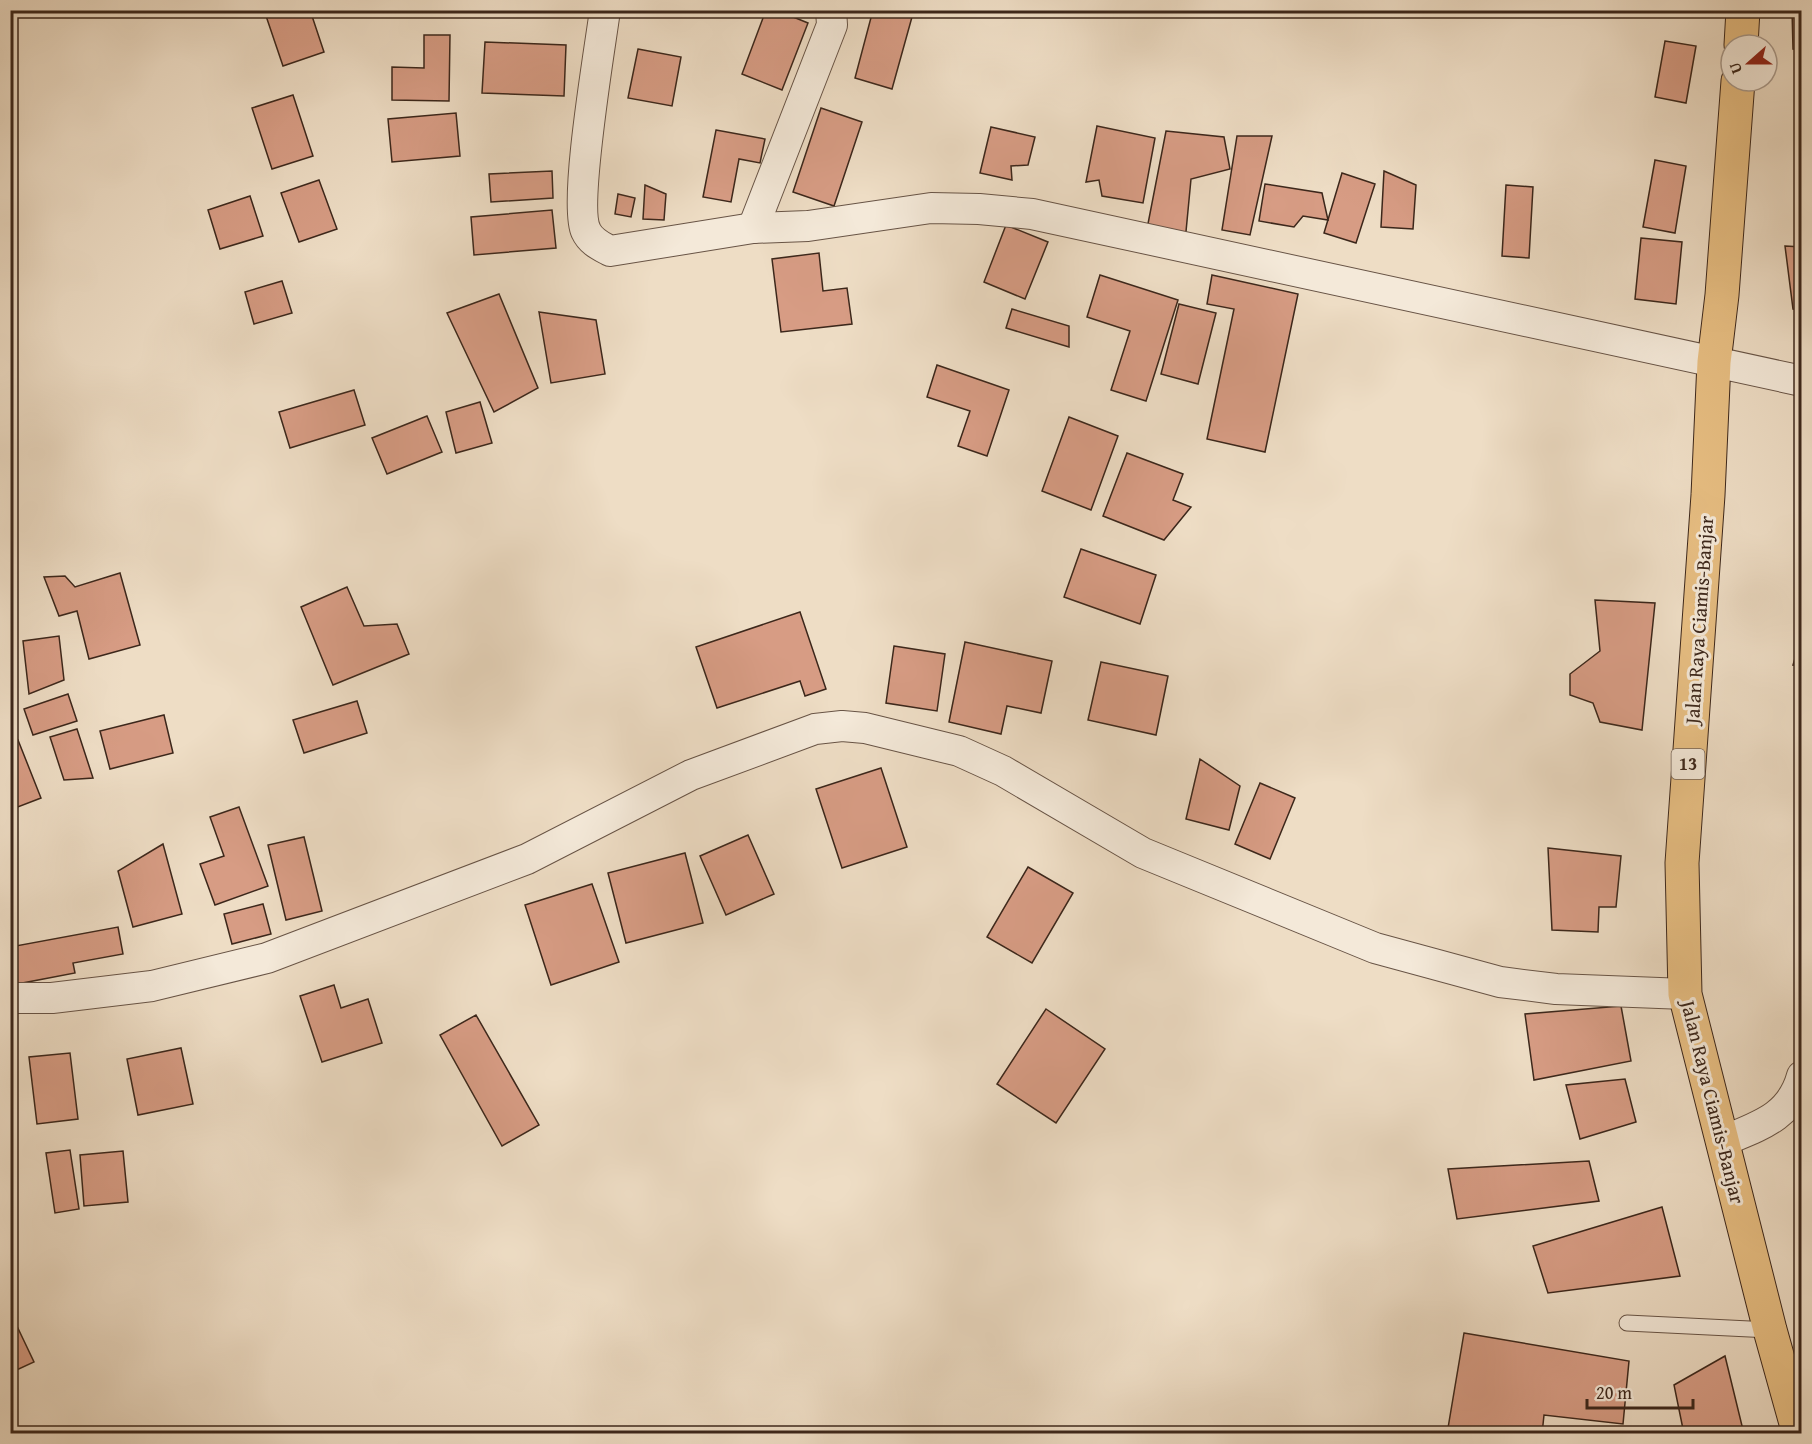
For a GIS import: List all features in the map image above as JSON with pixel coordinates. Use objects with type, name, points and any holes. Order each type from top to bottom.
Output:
[{"type":"highway","points":[[1742,33],[1743,10]]},
{"type":"highway","name":"Jalan Raya Ciamis-Banjar","points":[[1737,93],[1722,295],[1714,362],[1708,495],[1682,863],[1685,994],[1770,1330],[1799,1434]]},
{"type":"street","points":[[605,10],[585,160],[583,218],[586,231],[596,244],[610,251],[753,228],[808,226],[931,208],[979,209],[1032,214],[1802,381]]},
{"type":"street","points":[[753,228],[832,25],[831,10]]},
{"type":"street","points":[[10,998],[52,998],[152,986],[267,958],[527,859],[691,775],[815,729],[842,726],[865,728],[959,751],[1003,771],[1143,853],[1375,948],[1500,982],[1556,989],[1685,994]]},
{"type":"street","points":[[1723,1141],[1770,1122],[1787,1109],[1802,1076]]},
{"type":"lane","points":[[1628,1323],[1770,1330]]},
{"type":"building","points":[[264,10],[310,10],[324,52],[283,66]]},
{"type":"building","points":[[766,10],[776,10],[808,23],[782,90],[742,74]]},
{"type":"building","points":[[873,10],[889,10],[912,17],[892,89],[855,78]]},
{"type":"building","points":[[1792,10],[1802,10],[1802,50],[1793,49]]},
{"type":"building","points":[[424,35],[450,35],[449,101],[392,100],[392,67],[424,68]]},
{"type":"building","points":[[1665,41],[1696,46],[1686,103],[1655,97]]},
{"type":"building","points":[[485,42],[566,45],[564,96],[482,93]]},
{"type":"building","points":[[638,49],[681,57],[672,106],[628,98]]},
{"type":"building","points":[[293,95],[313,156],[272,169],[252,108]]},
{"type":"building","points":[[821,108],[862,122],[834,206],[793,192]]},
{"type":"building","points":[[456,113],[460,156],[392,162],[388,119]]},
{"type":"building","points":[[1097,126],[1155,138],[1143,203],[1102,196],[1099,180],[1086,182]]},
{"type":"building","points":[[991,127],[1035,137],[1028,165],[1011,166],[1012,180],[980,173]]},
{"type":"building","points":[[716,130],[765,139],[760,163],[739,159],[731,202],[703,197]]},
{"type":"building","points":[[1166,131],[1224,137],[1230,169],[1191,179],[1185,242],[1146,234]]},
{"type":"building","points":[[1237,136],[1272,136],[1250,235],[1222,230]]},
{"type":"building","points":[[1655,160],[1686,166],[1675,233],[1643,227]]},
{"type":"building","points":[[552,171],[553,198],[491,202],[489,174]]},
{"type":"building","points":[[1384,171],[1416,185],[1413,229],[1381,227]]},
{"type":"building","points":[[1342,173],[1375,184],[1356,243],[1324,233]]},
{"type":"building","points":[[319,180],[337,229],[299,242],[281,193]]},
{"type":"building","points":[[1265,184],[1322,193],[1328,220],[1303,216],[1294,227],[1259,221]]},
{"type":"building","points":[[645,185],[666,194],[664,220],[643,219]]},
{"type":"building","points":[[1506,185],[1533,187],[1529,258],[1502,256]]},
{"type":"building","points":[[618,194],[635,198],[631,217],[615,214]]},
{"type":"building","points":[[250,196],[263,236],[220,249],[208,210]]},
{"type":"building","points":[[1802,198],[1802,240],[1798,240],[1796,199]]},
{"type":"building","points":[[552,210],[556,248],[474,255],[471,217]]},
{"type":"building","points":[[1006,225],[1048,242],[1025,299],[984,282]]},
{"type":"building","points":[[1641,238],[1682,242],[1676,304],[1635,299]]},
{"type":"building","points":[[1785,246],[1802,247],[1802,310],[1793,309]]},
{"type":"building","points":[[819,253],[823,291],[847,288],[852,324],[781,332],[772,259]]},
{"type":"building","points":[[1100,275],[1178,300],[1146,401],[1111,390],[1130,331],[1087,317]]},
{"type":"building","points":[[1212,275],[1298,294],[1265,452],[1207,439],[1234,309],[1207,304]]},
{"type":"building","points":[[282,281],[292,313],[254,324],[245,292]]},
{"type":"building","points":[[499,294],[538,388],[494,412],[447,313]]},
{"type":"building","points":[[1179,304],[1216,313],[1198,384],[1161,374]]},
{"type":"building","points":[[1012,309],[1069,326],[1069,347],[1006,328]]},
{"type":"building","points":[[539,312],[596,320],[605,374],[551,383]]},
{"type":"building","points":[[1800,316],[1802,361],[1798,361]]},
{"type":"building","points":[[937,365],[1009,390],[987,456],[958,446],[970,411],[927,397]]},
{"type":"building","points":[[354,390],[365,425],[290,448],[279,412]]},
{"type":"building","points":[[480,402],[492,443],[456,453],[446,412]]},
{"type":"building","points":[[427,416],[442,452],[387,474],[372,438]]},
{"type":"building","points":[[1069,417],[1118,436],[1091,510],[1042,491]]},
{"type":"building","points":[[1127,453],[1183,474],[1173,500],[1191,507],[1164,540],[1103,516]]},
{"type":"building","points":[[1081,549],[1156,575],[1140,624],[1064,597]]},
{"type":"building","points":[[120,573],[140,645],[89,659],[77,611],[59,616],[44,577],[65,576],[75,587]]},
{"type":"building","points":[[347,587],[364,626],[397,624],[409,654],[333,685],[301,607]]},
{"type":"building","points":[[1595,600],[1655,603],[1642,730],[1600,722],[1593,703],[1570,695],[1570,674],[1600,651]]},
{"type":"building","points":[[800,612],[826,689],[805,696],[800,681],[717,708],[696,647]]},
{"type":"building","points":[[1802,635],[1802,666],[1793,665]]},
{"type":"building","points":[[59,636],[64,680],[29,694],[23,641]]},
{"type":"building","points":[[965,642],[1052,661],[1041,713],[1007,706],[1001,734],[949,722]]},
{"type":"building","points":[[894,646],[945,654],[937,711],[886,703]]},
{"type":"building","points":[[1101,662],[1168,676],[1156,735],[1088,720]]},
{"type":"building","points":[[68,694],[77,721],[33,735],[24,709]]},
{"type":"building","points":[[357,701],[367,733],[304,753],[293,720]]},
{"type":"building","points":[[164,715],[173,753],[110,769],[100,731]]},
{"type":"building","points":[[77,729],[93,778],[64,780],[50,737]]},
{"type":"building","points":[[18,740],[41,798],[10,810],[10,743]]},
{"type":"building","points":[[1200,759],[1240,786],[1229,830],[1186,819]]},
{"type":"building","points":[[881,768],[907,847],[842,868],[816,789]]},
{"type":"building","points":[[1260,783],[1295,798],[1270,859],[1235,844]]},
{"type":"building","points":[[239,807],[268,886],[215,905],[200,864],[224,856],[210,817]]},
{"type":"building","points":[[748,835],[774,894],[726,915],[700,856]]},
{"type":"building","points":[[304,837],[322,911],[286,920],[268,845]]},
{"type":"building","points":[[163,844],[182,914],[133,927],[118,871]]},
{"type":"building","points":[[1548,848],[1621,856],[1616,907],[1599,907],[1598,932],[1552,930]]},
{"type":"building","points":[[685,853],[703,923],[626,943],[608,873]]},
{"type":"building","points":[[1028,867],[1073,893],[1032,963],[987,937]]},
{"type":"building","points":[[592,884],[619,962],[551,985],[525,905]]},
{"type":"building","points":[[263,904],[271,934],[232,944],[224,914]]},
{"type":"building","points":[[118,927],[123,954],[73,963],[75,973],[17,984],[10,947]]},
{"type":"building","points":[[334,985],[341,1008],[368,999],[382,1043],[322,1062],[300,996]]},
{"type":"building","points":[[1621,1006],[1631,1061],[1534,1080],[1525,1014]]},
{"type":"building","points":[[1046,1009],[1105,1049],[1056,1123],[997,1084]]},
{"type":"building","points":[[476,1015],[539,1125],[502,1146],[440,1035]]},
{"type":"building","points":[[181,1048],[193,1104],[138,1115],[127,1059]]},
{"type":"building","points":[[70,1053],[78,1119],[37,1124],[29,1057]]},
{"type":"building","points":[[1625,1079],[1636,1122],[1580,1139],[1566,1085]]},
{"type":"building","points":[[70,1150],[79,1209],[55,1213],[46,1153]]},
{"type":"building","points":[[123,1151],[128,1202],[84,1206],[80,1155]]},
{"type":"building","points":[[1589,1161],[1599,1201],[1457,1219],[1448,1169]]},
{"type":"building","points":[[1662,1207],[1680,1276],[1548,1293],[1533,1246]]},
{"type":"building","points":[[15,1322],[34,1362],[10,1373],[10,1324]]},
{"type":"building","points":[[1464,1333],[1629,1361],[1623,1424],[1544,1415],[1542,1434],[1447,1434]]},
{"type":"building","points":[[1725,1356],[1744,1434],[1684,1434],[1674,1385]]}]
